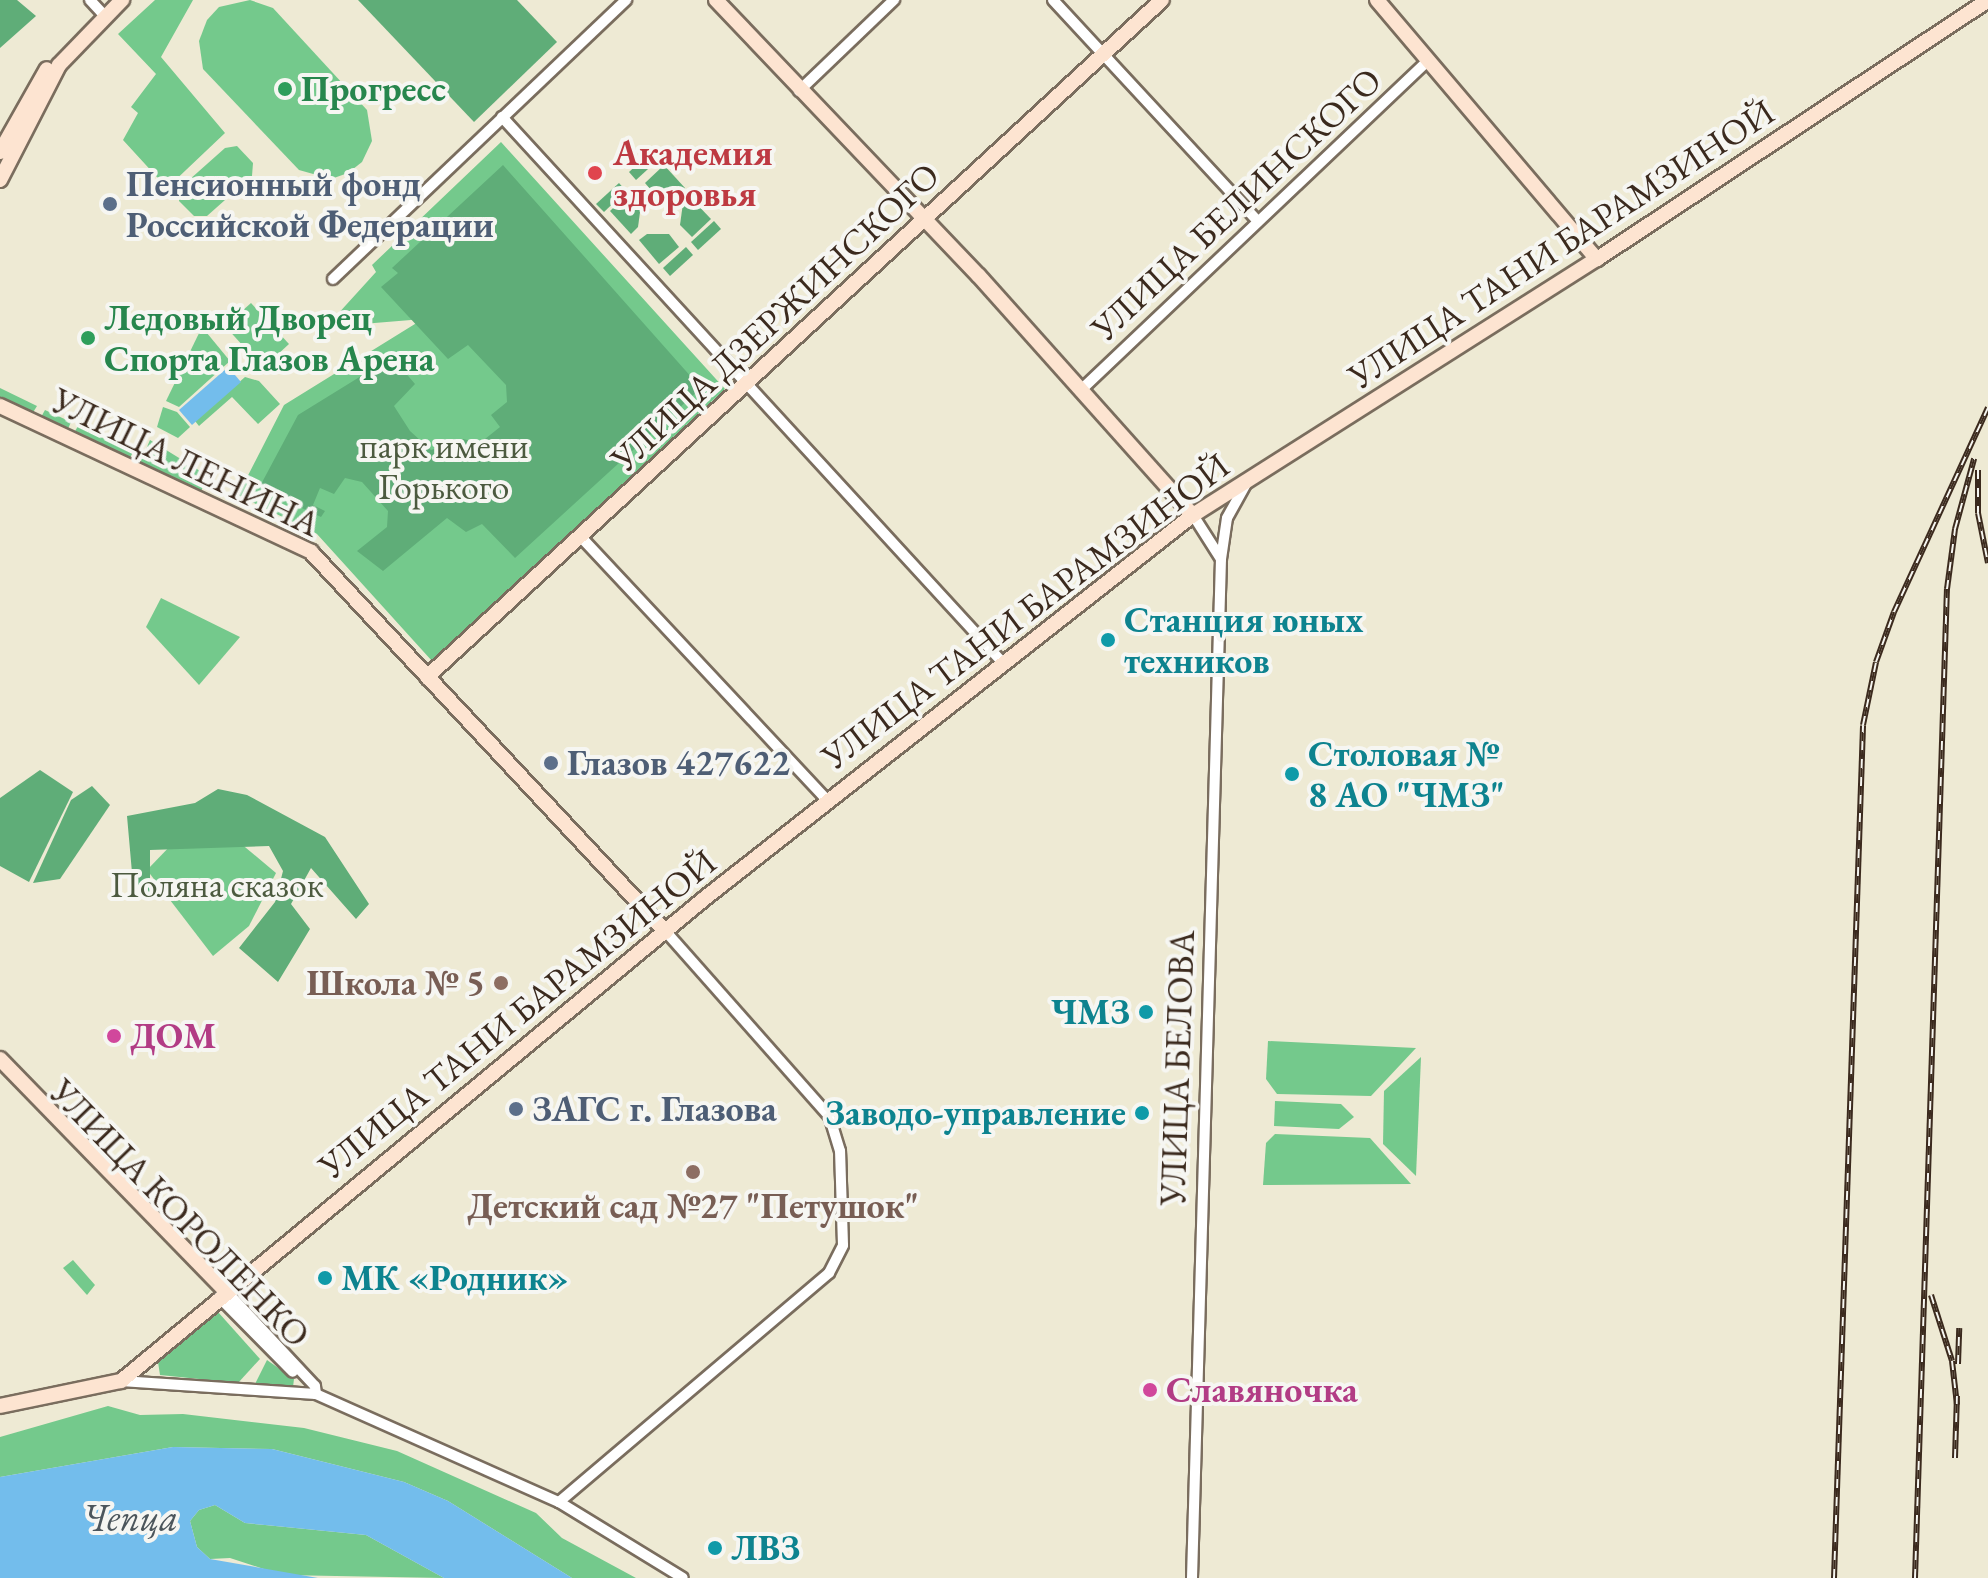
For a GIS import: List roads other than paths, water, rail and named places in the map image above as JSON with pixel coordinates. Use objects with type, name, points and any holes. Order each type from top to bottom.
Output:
[{"type":"street","points":[[90,0],[103,14]]},
{"type":"street","points":[[0,180],[2,158],[59,65],[113,0]]},
{"type":"street","points":[[103,14],[122,0]]},
{"type":"street","points":[[333,279],[626,0]]},
{"type":"street","points":[[716,0],[799,91],[926,219],[1082,389],[1193,515],[1221,559]]},
{"type":"street","points":[[799,91],[894,0]]},
{"type":"street","points":[[1053,0],[1257,220]]},
{"type":"street","name":"УЛИЦА ДЗЕРЖИНСКОГО","points":[[427,677],[1162,0]]},
{"type":"street","points":[[1377,0],[1597,259]]},
{"type":"street","name":"УЛИЦА ТАНИ БАРАМЗИНОЙ","points":[[121,1381],[222,1294],[827,800],[1193,515],[1597,259],[1988,0]]},
{"type":"street","name":"УЛИЦА БЕЛИНСКОГО","points":[[1082,389],[1429,60]]},
{"type":"street","points":[[502,117],[1003,663]]},
{"type":"street","name":"УЛИЦА ЛЕНИНА","points":[[0,406],[311,552],[666,932]]},
{"type":"street","name":"УЛИЦА БЕЛОВА","points":[[1192,1578],[1221,559],[1227,518],[1252,475]]},
{"type":"street","points":[[580,536],[827,800]]},
{"type":"street","points":[[559,1502],[829,1273],[843,1245],[840,1151],[829,1116],[666,932]]},
{"type":"street","name":"УЛИЦА КОРОЛЕНКО","points":[[0,1059],[222,1294],[238,1303],[316,1390]]},
{"type":"street","name":"УЛИЦА КОРОЛЕНКО","points":[[0,1073],[316,1390]]},
{"type":"street","points":[[0,1406],[121,1381],[316,1390],[330,1400],[559,1502],[683,1578]]},
{"type":"water","points":[[228,367],[241,382],[192,425],[179,410]]},
{"type":"water","name":"Чепца","points":[[173,1447],[272,1449],[404,1482],[448,1501],[572,1578],[444,1578],[366,1535],[245,1523],[215,1505],[199,1510],[190,1521],[197,1547],[210,1559],[318,1578],[0,1578],[0,1477]]},
{"type":"railway","points":[[1834,1578],[1863,725],[1876,662],[1894,612],[1988,408]]},
{"type":"railway","points":[[1915,1578],[1947,589],[1955,529],[1974,459]]},
{"type":"railway","points":[[1978,470],[1978,513],[1988,563]]},
{"type":"railway","points":[[1931,1295],[1952,1361],[1957,1405]]},
{"type":"railway","points":[[1958,1364],[1959,1328]]},
{"type":"railway","points":[[1955,1458],[1957,1396]]},
{"type":"place","name":"Прогресс","points":[[285,89]]},
{"type":"place","name":"Академия здоровья","points":[[595,173]]},
{"type":"place","name":"Пенсионный фонд Российской Федерации","points":[[110,204]]},
{"type":"place","name":"Ледовый Дворец Спорта Глазов Арена","points":[[88,338]]},
{"type":"place","name":"Станция юных техников","points":[[1108,640]]},
{"type":"place","name":"Глазов 427622","points":[[551,763]]},
{"type":"place","name":"Столовая № 8 АО \"ЧМЗ\"","points":[[1292,774]]},
{"type":"place","name":"Школа № 5","points":[[501,983]]},
{"type":"place","name":"ЧМЗ","points":[[1146,1012]]},
{"type":"place","name":"ДОМ","points":[[114,1036]]},
{"type":"place","name":"ЗАГС г. Глазова","points":[[516,1109]]},
{"type":"place","name":"Заводо-управление","points":[[1142,1113]]},
{"type":"place","name":"Детский сад №27 \"Петушок\"","points":[[693,1172]]},
{"type":"place","name":"МК «Родник»","points":[[325,1278]]},
{"type":"place","name":"Славяночка","points":[[1150,1390]]},
{"type":"place","name":"ЛВЗ","points":[[715,1548]]},
{"type":"park label","name":"парк имени Горького","points":[[444,466]]},
{"type":"park label","name":"Поляна сказок","points":[[217,885]]}]
